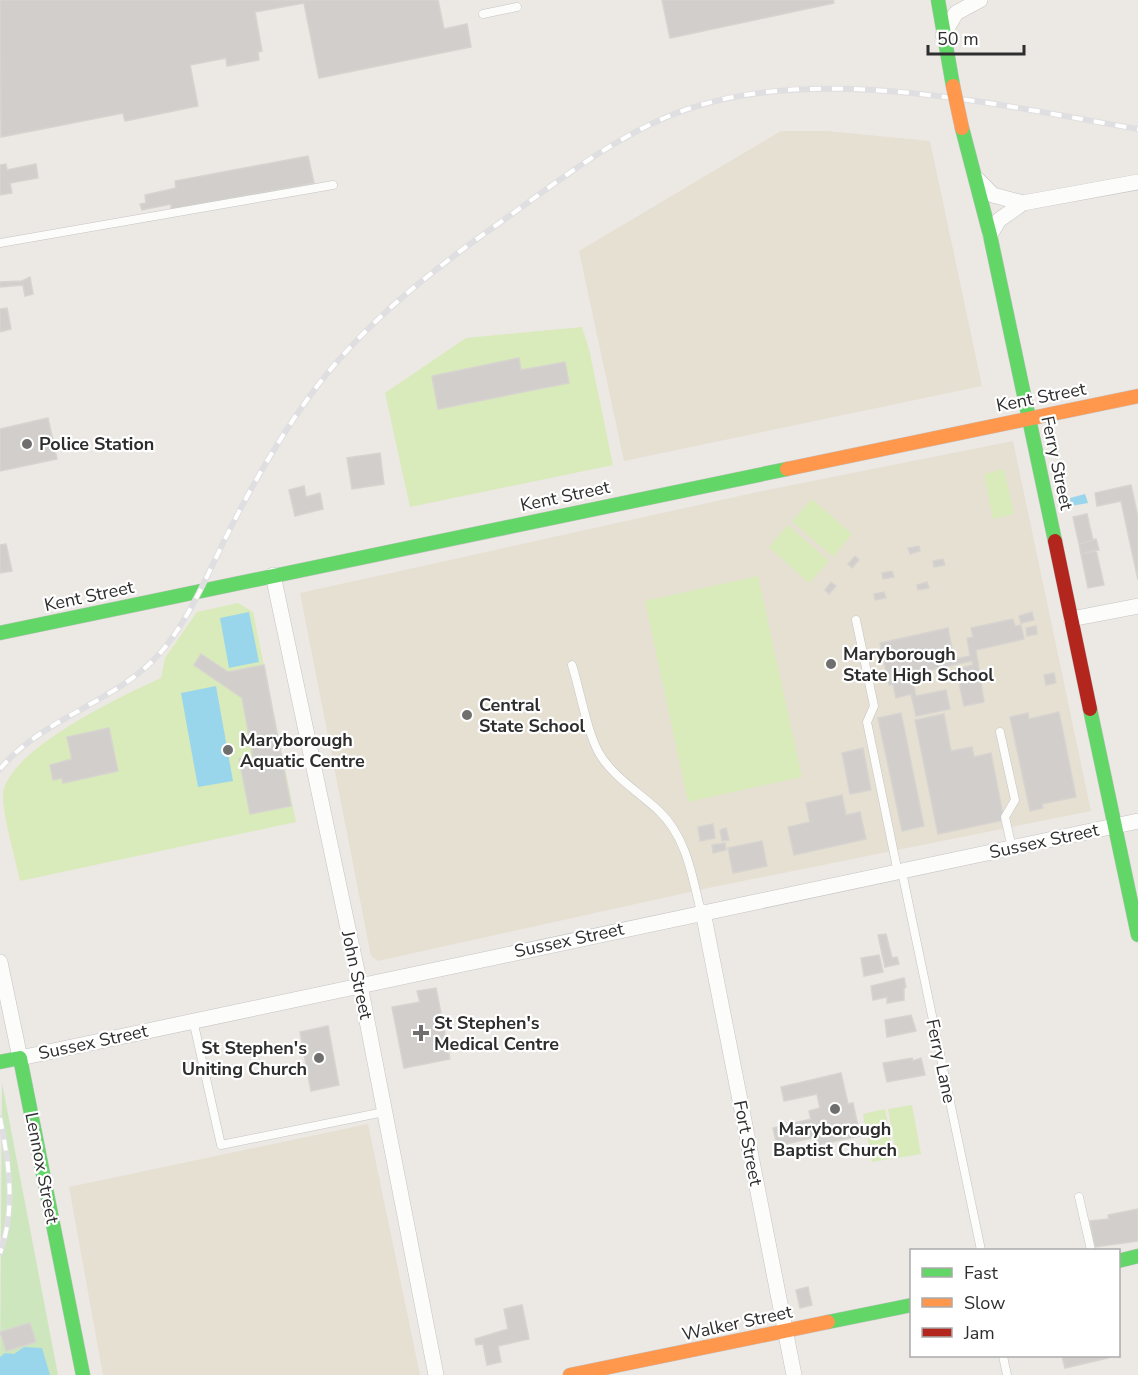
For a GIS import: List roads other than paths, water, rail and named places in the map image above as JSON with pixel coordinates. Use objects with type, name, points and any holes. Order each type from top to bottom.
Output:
[{"type":"main road","name":"Ferry Street","points":[[938,0],[953,86],[990,235],[1138,935]]},
{"type":"main road","name":"Kent Street","points":[[0,633],[1138,396]]},
{"type":"main road","name":"Sussex Street","points":[[0,1062],[20,1058]]},
{"type":"main road","name":"Lennox Street","points":[[20,1058],[83,1375]]},
{"type":"main road","points":[[1120,1261],[1138,1256]]},
{"type":"main road","name":"Walker Street","points":[[570,1375],[910,1305]]},
{"type":"street","points":[[943,35],[956,13],[980,0]]},
{"type":"street","points":[[976,178],[993,195],[1023,203]]},
{"type":"street","points":[[990,235],[1006,212],[1023,203],[1138,182]]},
{"type":"street","name":"John Street","points":[[273,575],[360,985],[436,1375]]},
{"type":"street","points":[[1071,619],[1138,606]]},
{"type":"street","name":"Sussex Street","points":[[20,1058],[1138,821]]},
{"type":"street","name":"Fort Street","points":[[702,912],[794,1375]]},
{"type":"street","name":"Lennox Street","points":[[0,962],[20,1058]]},
{"type":"lane","points":[[483,14],[517,7]]},
{"type":"lane","points":[[0,243],[333,185]]},
{"type":"lane","name":"Ferry Lane","points":[[856,620],[874,706],[867,722],[981,1249]]},
{"type":"lane","points":[[572,664],[598,752],[609,766],[660,813],[677,834],[690,867],[702,912]]},
{"type":"lane","points":[[1000,732],[1015,800],[1005,817],[1012,848]]},
{"type":"lane","points":[[193,1020],[221,1145],[384,1112]]},
{"type":"lane","points":[[1079,1197],[1091,1249]]},
{"type":"lane","points":[[1003,1357],[1007,1375]]},
{"type":"water","points":[[1085,494],[1088,503],[1071,506],[1070,498]]},
{"type":"water","points":[[249,612],[259,662],[229,668],[220,618]]},
{"type":"water","points":[[216,686],[233,781],[198,787],[181,693]]},
{"type":"water","points":[[24,1347],[42,1348],[50,1375],[0,1375],[0,1357],[5,1353],[14,1354]]},
{"type":"railway","points":[[0,769],[39,734],[128,681],[166,646],[192,606],[237,515],[276,446],[309,397],[352,345],[400,300],[451,258],[564,177],[625,137],[669,116],[723,99],[780,91],[840,89],[902,92],[963,99],[1138,129]]},
{"type":"railway","points":[[0,1118],[9,1186],[8,1220],[0,1253]]},
{"type":"place","name":"Police Station","points":[[27,444]]},
{"type":"place","name":"Maryborough State High School","points":[[831,664]]},
{"type":"place","name":"Central State School","points":[[467,715]]},
{"type":"place","name":"Maryborough Aquatic Centre","points":[[228,750]]},
{"type":"place","name":"St Stephen's Medical Centre","points":[[421,1033]]},
{"type":"place","name":"St Stephen's Uniting Church","points":[[319,1058]]},
{"type":"place","name":"Maryborough Baptist Church","points":[[835,1109]]}]
